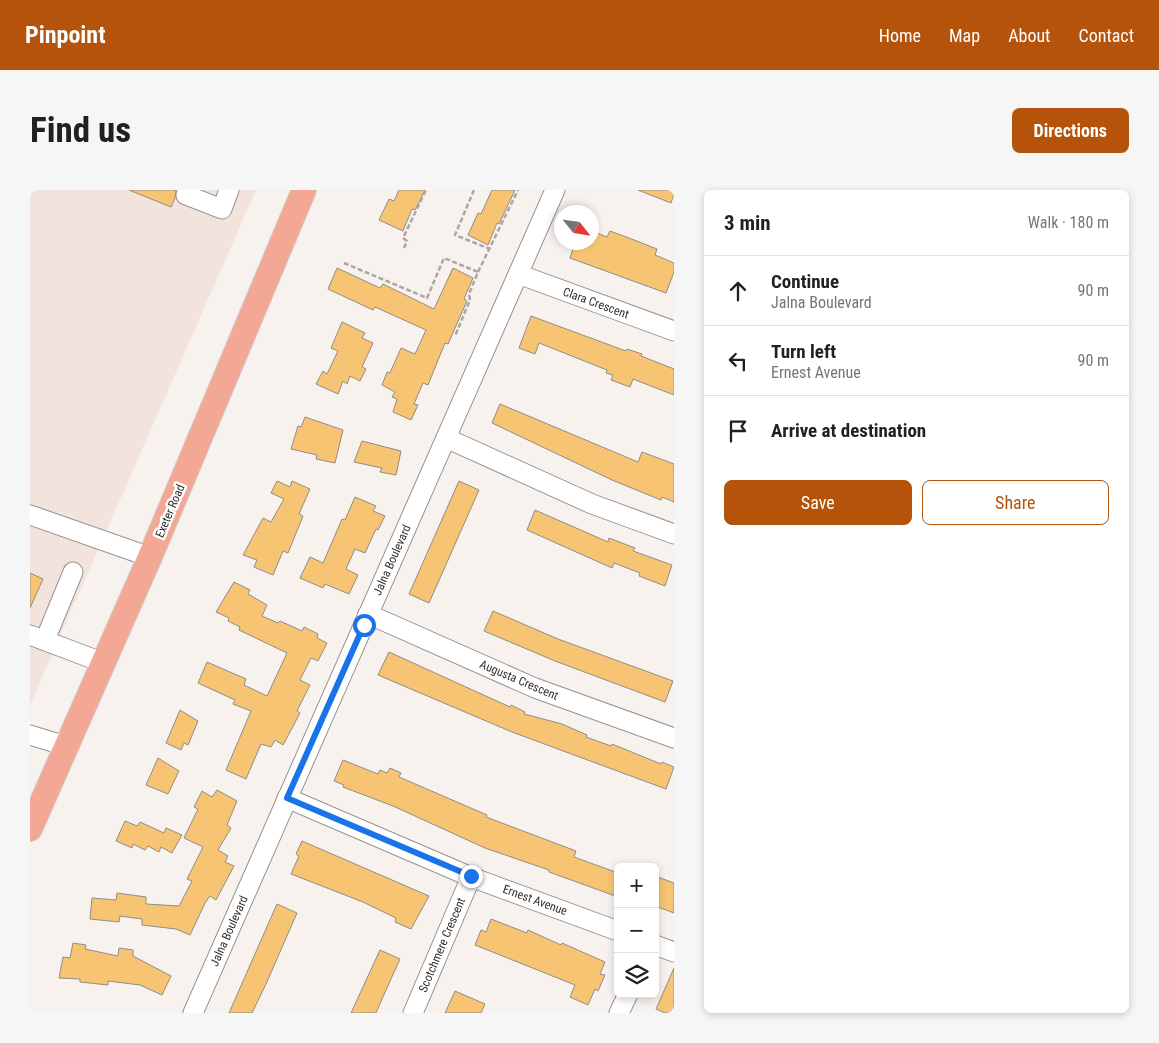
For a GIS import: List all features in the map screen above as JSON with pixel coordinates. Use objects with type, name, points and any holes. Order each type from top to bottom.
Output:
[{"type":"main road","name":"Exeter Road","points":[[30,829],[150,557],[304,190]]},
{"type":"street","points":[[188,190],[186,195],[222,209],[229,190]]},
{"type":"street","name":"Jalna Boulevard","points":[[192,1013],[555,190]]},
{"type":"street","name":"Clara Crescent","points":[[518,274],[674,331]]},
{"type":"street","points":[[446,438],[592,504],[674,534]]},
{"type":"street","points":[[30,515],[150,557]]},
{"type":"street","points":[[73,572],[37,638],[104,663]]},
{"type":"street","name":"Augusta Crescent","points":[[368,614],[535,688],[674,738]]},
{"type":"street","points":[[30,735],[66,746]]},
{"type":"street","name":"Ernest Avenue","points":[[287,798],[471,876],[614,930]]},
{"type":"street","name":"Scotchmere Crescent","points":[[413,1013],[471,876]]},
{"type":"street","points":[[659,946],[674,952]]},
{"type":"street","points":[[619,1013],[626,998]]},
{"type":"path","points":[[404,248],[407,241],[403,238],[426,190]]},
{"type":"path","points":[[474,190],[455,235],[490,249]]},
{"type":"path","points":[[455,336],[470,300],[469,294],[478,272],[518,190]]},
{"type":"path","points":[[344,263],[427,298],[444,258],[478,272]]},
{"type":"shaded area","points":[[30,190],[256,190],[30,705]]},
{"type":"building","points":[[129,190],[176,190],[171,207]]},
{"type":"building","points":[[399,190],[425,190],[415,210],[412,209],[403,231],[379,220],[389,199],[394,201]]},
{"type":"building","points":[[492,190],[515,190],[499,224],[497,223],[488,245],[468,235],[478,213],[481,214]]},
{"type":"building","points":[[638,190],[674,190],[674,194],[671,203]]},
{"type":"building","points":[[610,231],[657,249],[655,255],[674,263],[674,272],[666,293],[570,258],[572,250],[599,250],[599,234],[607,237]]},
{"type":"building","points":[[337,268],[380,288],[383,284],[434,309],[453,268],[473,278],[464,299],[467,301],[448,344],[445,343],[428,385],[423,383],[414,404],[418,405],[411,420],[393,412],[397,399],[392,397],[395,392],[382,385],[387,372],[390,373],[401,348],[415,354],[426,330],[375,307],[373,310],[328,289]]},
{"type":"building","points":[[531,316],[626,351],[627,349],[642,354],[641,356],[674,369],[674,395],[633,379],[630,387],[611,380],[613,375],[606,373],[607,370],[539,343],[535,354],[519,348]]},
{"type":"building","points":[[342,322],[365,333],[362,338],[373,343],[362,367],[366,369],[360,381],[350,376],[347,384],[343,381],[338,394],[316,384],[323,371],[327,374],[338,351],[331,348]]},
{"type":"building","points":[[500,404],[638,462],[642,452],[674,464],[674,502],[662,497],[661,500],[612,480],[492,423]]},
{"type":"building","points":[[305,417],[343,430],[335,463],[316,459],[317,455],[291,449],[298,426],[301,427]]},
{"type":"building","points":[[362,441],[401,451],[396,475],[380,472],[382,468],[354,462]]},
{"type":"building","points":[[277,481],[290,487],[292,481],[310,489],[299,514],[303,516],[288,553],[283,551],[273,575],[254,567],[257,560],[243,555],[263,518],[271,522],[284,499],[271,493]]},
{"type":"building","points":[[459,481],[479,490],[429,603],[409,594]]},
{"type":"building","points":[[355,497],[376,506],[373,511],[385,516],[378,530],[376,529],[365,553],[355,549],[346,569],[358,575],[349,594],[325,584],[323,588],[300,578],[310,557],[323,563],[342,519],[345,520]]},
{"type":"building","points":[[535,510],[608,542],[609,538],[635,548],[633,551],[672,565],[665,586],[639,576],[640,573],[614,563],[612,568],[527,530]]},
{"type":"building","points":[[30,573],[43,579],[30,608]]},
{"type":"building","points":[[234,582],[250,590],[248,594],[267,605],[262,616],[278,623],[280,621],[302,631],[304,627],[318,634],[317,638],[327,643],[318,661],[311,658],[300,680],[310,685],[297,711],[300,713],[283,745],[275,740],[271,747],[261,744],[246,779],[226,770],[251,711],[233,704],[235,700],[198,683],[207,662],[246,679],[244,685],[267,696],[287,653],[239,630],[240,627],[228,621],[229,618],[216,612]]},
{"type":"building","points":[[493,611],[558,639],[673,681],[665,702],[555,661],[484,631]]},
{"type":"building","points":[[389,652],[510,707],[511,705],[525,712],[524,714],[562,724],[587,735],[586,737],[611,746],[612,744],[661,764],[662,762],[674,767],[666,789],[512,732],[378,675]]},
{"type":"building","points":[[180,710],[198,721],[188,745],[184,743],[181,750],[166,743]]},
{"type":"building","points":[[158,758],[179,771],[168,794],[146,785]]},
{"type":"building","points":[[343,760],[378,774],[380,770],[387,773],[390,768],[401,773],[399,777],[487,815],[486,817],[576,851],[574,857],[614,872],[614,896],[485,848],[393,806],[343,787],[344,785],[334,781]]},
{"type":"building","points":[[217,790],[237,801],[227,825],[231,828],[218,850],[228,856],[225,862],[234,866],[216,900],[210,896],[205,903],[190,935],[176,929],[142,925],[142,919],[120,916],[119,922],[90,919],[92,898],[116,900],[117,893],[146,897],[146,904],[179,906],[192,881],[187,879],[203,847],[184,838],[198,809],[194,807],[202,791],[212,797]]},
{"type":"building","points":[[125,821],[137,826],[140,822],[164,833],[166,828],[182,835],[172,853],[161,847],[159,852],[148,846],[145,850],[133,844],[132,848],[116,841]]},
{"type":"building","points":[[302,841],[429,896],[411,929],[395,922],[396,918],[363,902],[291,874],[299,856],[296,854]]},
{"type":"building","points":[[659,877],[674,883],[674,913],[659,907]]},
{"type":"building","points":[[277,904],[297,913],[266,984],[252,1013],[229,1013]]},
{"type":"building","points":[[491,919],[527,933],[528,930],[605,962],[600,974],[605,975],[598,991],[595,989],[588,1005],[570,997],[575,985],[475,945],[481,930],[486,932]]},
{"type":"building","points":[[73,943],[86,945],[85,949],[118,956],[119,948],[133,950],[133,956],[171,976],[162,995],[140,985],[108,981],[108,985],[80,982],[80,979],[59,978],[63,957],[70,958]]},
{"type":"building","points":[[380,950],[400,959],[376,1013],[351,1013]]},
{"type":"building","points":[[674,968],[674,1013],[665,1013],[656,1009]]},
{"type":"building","points":[[455,991],[485,1004],[481,1013],[445,1013]]},
{"type":"route","points":[[364,625],[287,798],[471,876]]}]
